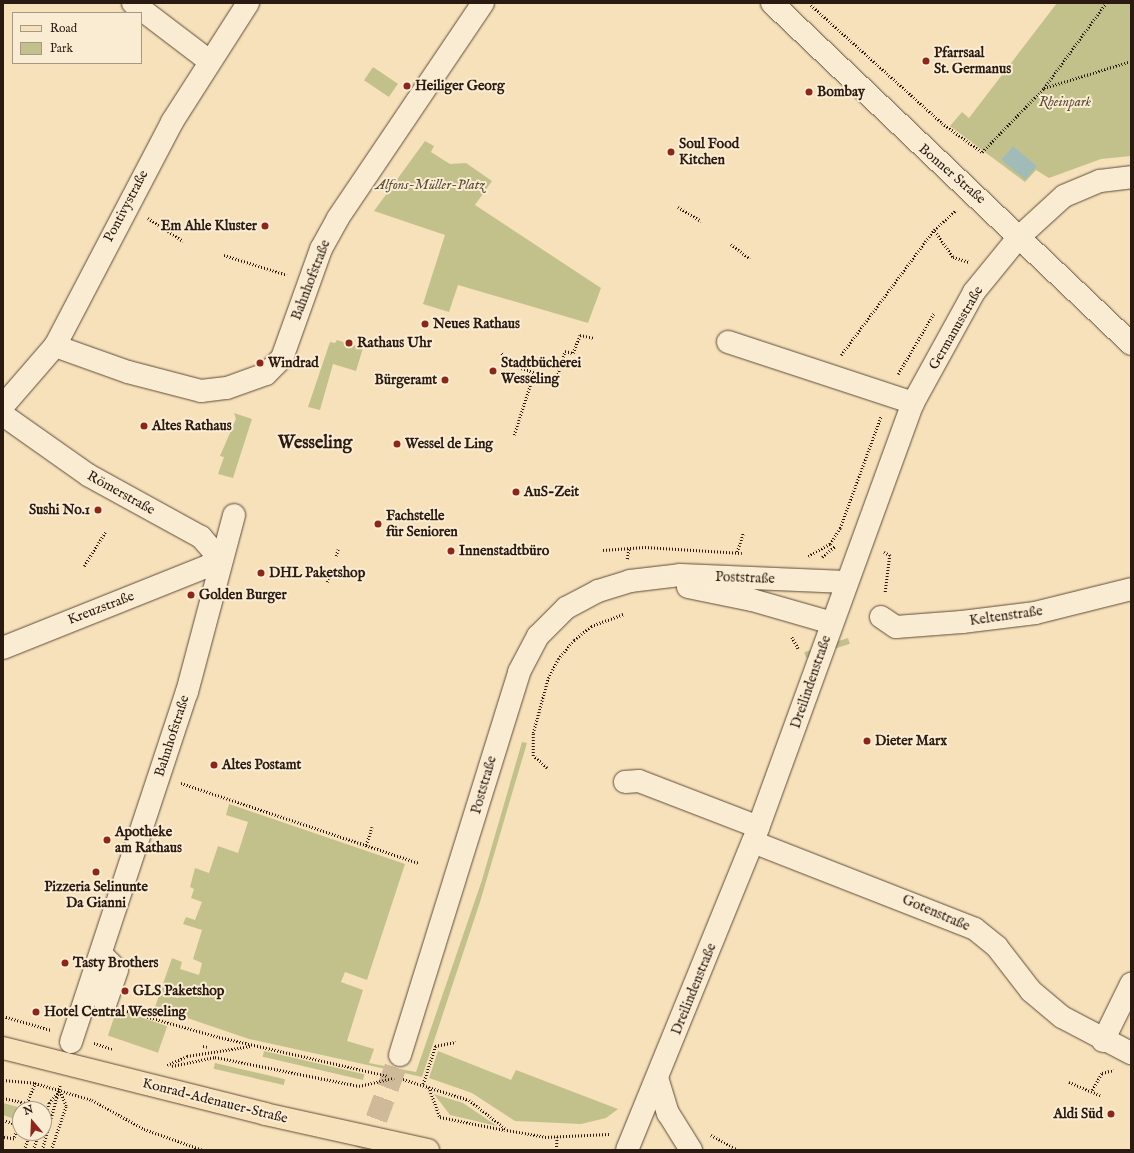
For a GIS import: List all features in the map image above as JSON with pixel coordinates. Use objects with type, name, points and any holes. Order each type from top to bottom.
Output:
[{"type":"main road","name":"Konrad-Adenauer-Straße","points":[[3,1048],[393,1147],[428,1150]]},
{"type":"street","points":[[133,3],[209,61]]},
{"type":"street","name":"Pontivystraße","points":[[3,406],[55,346],[127,204],[209,61],[248,3]]},
{"type":"street","name":"Bahnhofstraße","points":[[55,346],[128,372],[201,391],[240,385],[275,366],[285,350],[321,249],[356,189],[483,3]]},
{"type":"street","name":"Bonner Straße","points":[[772,3],[921,148],[982,199],[1018,238],[1131,344]]},
{"type":"street","name":"Germanusstraße","points":[[847,582],[913,403],[974,292],[1018,238],[1064,196],[1100,181],[1131,177]]},
{"type":"street","points":[[728,342],[913,403]]},
{"type":"street","name":"Römerstraße","points":[[3,415],[88,475],[201,537],[219,558]]},
{"type":"street","name":"Bahnhofstraße","points":[[72,1039],[102,955],[187,692],[219,558],[234,515]]},
{"type":"street","name":"Kreuzstraße","points":[[3,648],[200,569],[219,558]]},
{"type":"street","name":"Poststraße","points":[[400,1054],[519,672],[538,636],[566,608],[598,591],[644,580],[680,575],[847,582]]},
{"type":"street","name":"Poststraße","points":[[644,580],[720,592],[832,623]]},
{"type":"street","name":"Dreilindenstraße","points":[[628,1147],[658,1081],[756,834],[847,582]]},
{"type":"street","name":"Keltenstraße","points":[[882,616],[896,627],[948,623],[1035,613],[1131,589]]},
{"type":"street","points":[[625,782],[638,781],[756,834]]},
{"type":"street","name":"Gotenstraße","points":[[756,834],[975,929],[997,947],[1031,991],[1062,1017],[1103,1041],[1131,1053]]},
{"type":"street","points":[[102,955],[117,970],[105,1004]]},
{"type":"street","points":[[1103,1041],[1131,984]]},
{"type":"street","points":[[658,1081],[668,1113],[691,1150]]},
{"type":"path","points":[[807,3],[942,123],[982,152],[1044,88],[1106,3]]},
{"type":"path","points":[[1044,88],[1131,61]]},
{"type":"path","points":[[827,374],[934,230],[959,208],[982,199]]},
{"type":"path","points":[[127,204],[183,241]]},
{"type":"path","points":[[678,207],[700,221]]},
{"type":"path","points":[[934,230],[938,241],[953,257],[972,262],[968,268]]},
{"type":"path","points":[[731,244],[750,259]]},
{"type":"path","points":[[224,255],[308,282]]},
{"type":"path","points":[[804,557],[830,544],[840,528],[889,394],[908,354],[936,310]]},
{"type":"path","points":[[502,352],[510,364],[556,380],[565,351],[573,353],[580,335],[594,338]]},
{"type":"path","points":[[514,435],[534,373]]},
{"type":"path","points":[[84,566],[105,532]]},
{"type":"path","points":[[737,552],[743,533]]},
{"type":"path","points":[[627,561],[630,548]]},
{"type":"path","points":[[603,550],[630,548],[737,552],[750,554]]},
{"type":"path","points":[[336,556],[338,549]]},
{"type":"path","points":[[327,582],[331,570]]},
{"type":"path","points":[[547,768],[533,756],[533,733],[548,678],[558,659],[574,640],[597,623],[624,614]]},
{"type":"path","points":[[791,635],[811,682]]},
{"type":"path","points":[[160,775],[419,863]]},
{"type":"path","points":[[366,845],[372,827]]},
{"type":"path","points":[[105,1004],[254,1045],[423,1084],[469,1100],[507,1130]]},
{"type":"path","points":[[3,1016],[72,1039],[118,1052]]},
{"type":"path","points":[[423,1084],[435,1046],[456,1042]]},
{"type":"path","points":[[254,1045],[187,1056],[163,1068],[214,1057],[359,1086],[396,1078]]},
{"type":"path","points":[[1092,1090],[1102,1073],[1121,1072]]},
{"type":"path","points":[[3,1080],[35,1083],[92,1100],[144,1129],[203,1150]]},
{"type":"path","points":[[1069,1082],[1092,1090],[1100,1095]]},
{"type":"path","points":[[3,1098],[27,1103],[35,1083]]},
{"type":"path","points":[[429,1086],[440,1117],[545,1137],[606,1133],[628,1147]]},
{"type":"path","points":[[51,1101],[59,1091]]},
{"type":"path","points":[[42,1150],[59,1091]]},
{"type":"path","points":[[51,1150],[66,1106],[59,1091]]},
{"type":"path","points":[[3,1120],[19,1125],[14,1139],[3,1137]]},
{"type":"path","points":[[703,1131],[738,1150]]},
{"type":"path","points":[[556,1150],[557,1137]]},
{"type":"green space","name":"Rheinpark","points":[[1057,3],[1131,3],[1131,156],[1101,159],[1049,178],[1036,170],[1025,182],[950,126],[962,112],[969,118]]},
{"type":"green space","points":[[373,67],[398,84],[389,97],[364,80]]},
{"type":"green space","name":"Alfons-Müller-Platz","points":[[425,141],[434,146],[431,152],[450,164],[466,163],[492,181],[475,205],[601,288],[588,323],[458,285],[449,312],[423,304],[445,235],[374,211]]},
{"type":"green space","points":[[337,340],[363,348],[356,371],[333,364],[320,410],[308,407],[330,342],[335,343]]},
{"type":"green space","points":[[234,413],[252,419],[233,478],[218,474],[224,457],[220,456],[236,419]]},
{"type":"green space","points":[[848,638],[850,644],[806,658],[804,652]]},
{"type":"green space","points":[[522,742],[527,743],[480,902],[422,1077],[249,1039],[155,1007],[172,958],[182,962],[180,969],[199,975],[202,963],[193,959],[202,930],[183,924],[186,917],[195,920],[202,902],[191,898],[194,889],[190,887],[195,868],[209,873],[218,846],[238,853],[248,822],[226,815],[229,804],[405,864],[367,980],[345,972],[341,982],[363,990],[347,1041],[374,1049],[369,1063],[416,1072],[482,880]]},
{"type":"green space","points":[[117,1009],[167,1026],[158,1053],[108,1035]]},
{"type":"green space","points":[[264,1051],[364,1074],[363,1080],[263,1057]]},
{"type":"green space","points":[[438,1051],[511,1080],[516,1070],[618,1109],[606,1118],[581,1124],[515,1121],[472,1093],[429,1078]]},
{"type":"green space","points":[[215,1063],[285,1079],[284,1085],[214,1069]]},
{"type":"green space","points":[[434,1094],[463,1103],[497,1126],[450,1115]]},
{"type":"green space","points":[[3,1103],[12,1105],[12,1118],[3,1115]]},
{"type":"water","points":[[1013,146],[1037,166],[1025,180],[1001,160]]},
{"type":"tunnel","points":[[365,1150],[400,1055]]},
{"type":"place","name":"Pfarrsaal St. Germanus","points":[[926,61]]},
{"type":"place","name":"Heiliger Georg","points":[[407,86]]},
{"type":"place","name":"Bombay","points":[[809,92]]},
{"type":"place","name":"Soul Food Kitchen","points":[[671,152]]},
{"type":"place","name":"Em Ahle Kluster","points":[[265,226]]},
{"type":"place","name":"Neues Rathaus","points":[[425,324]]},
{"type":"place","name":"Rathaus Uhr","points":[[349,343]]},
{"type":"place","name":"Windrad","points":[[260,363]]},
{"type":"place","name":"Stadtbücherei Wesseling","points":[[493,371]]},
{"type":"place","name":"Bürgeramt","points":[[445,380]]},
{"type":"place","name":"Altes Rathaus","points":[[144,426]]},
{"type":"place","name":"Wessel de Ling","points":[[397,444]]},
{"type":"place","name":"AuS-Zeit","points":[[516,492]]},
{"type":"place","name":"Sushi No.1","points":[[98,510]]},
{"type":"place","name":"Fachstelle für Senioren","points":[[378,524]]},
{"type":"place","name":"Innenstadtbüro","points":[[451,551]]},
{"type":"place","name":"DHL Paketshop","points":[[261,573]]},
{"type":"place","name":"Golden Burger","points":[[191,595]]},
{"type":"place","name":"Dieter Marx","points":[[867,741]]},
{"type":"place","name":"Altes Postamt","points":[[214,765]]},
{"type":"place","name":"Apotheke am Rathaus","points":[[107,840]]},
{"type":"place","name":"Pizzeria Selinunte Da Gianni","points":[[96,872]]},
{"type":"place","name":"Tasty Brothers","points":[[65,963]]},
{"type":"place","name":"GLS Paketshop","points":[[125,991]]},
{"type":"place","name":"Hotel Central Wesseling","points":[[36,1012]]},
{"type":"place","name":"Aldi Süd","points":[[1111,1114]]},
{"type":"district","name":"Wesseling","points":[[315,444]]}]
